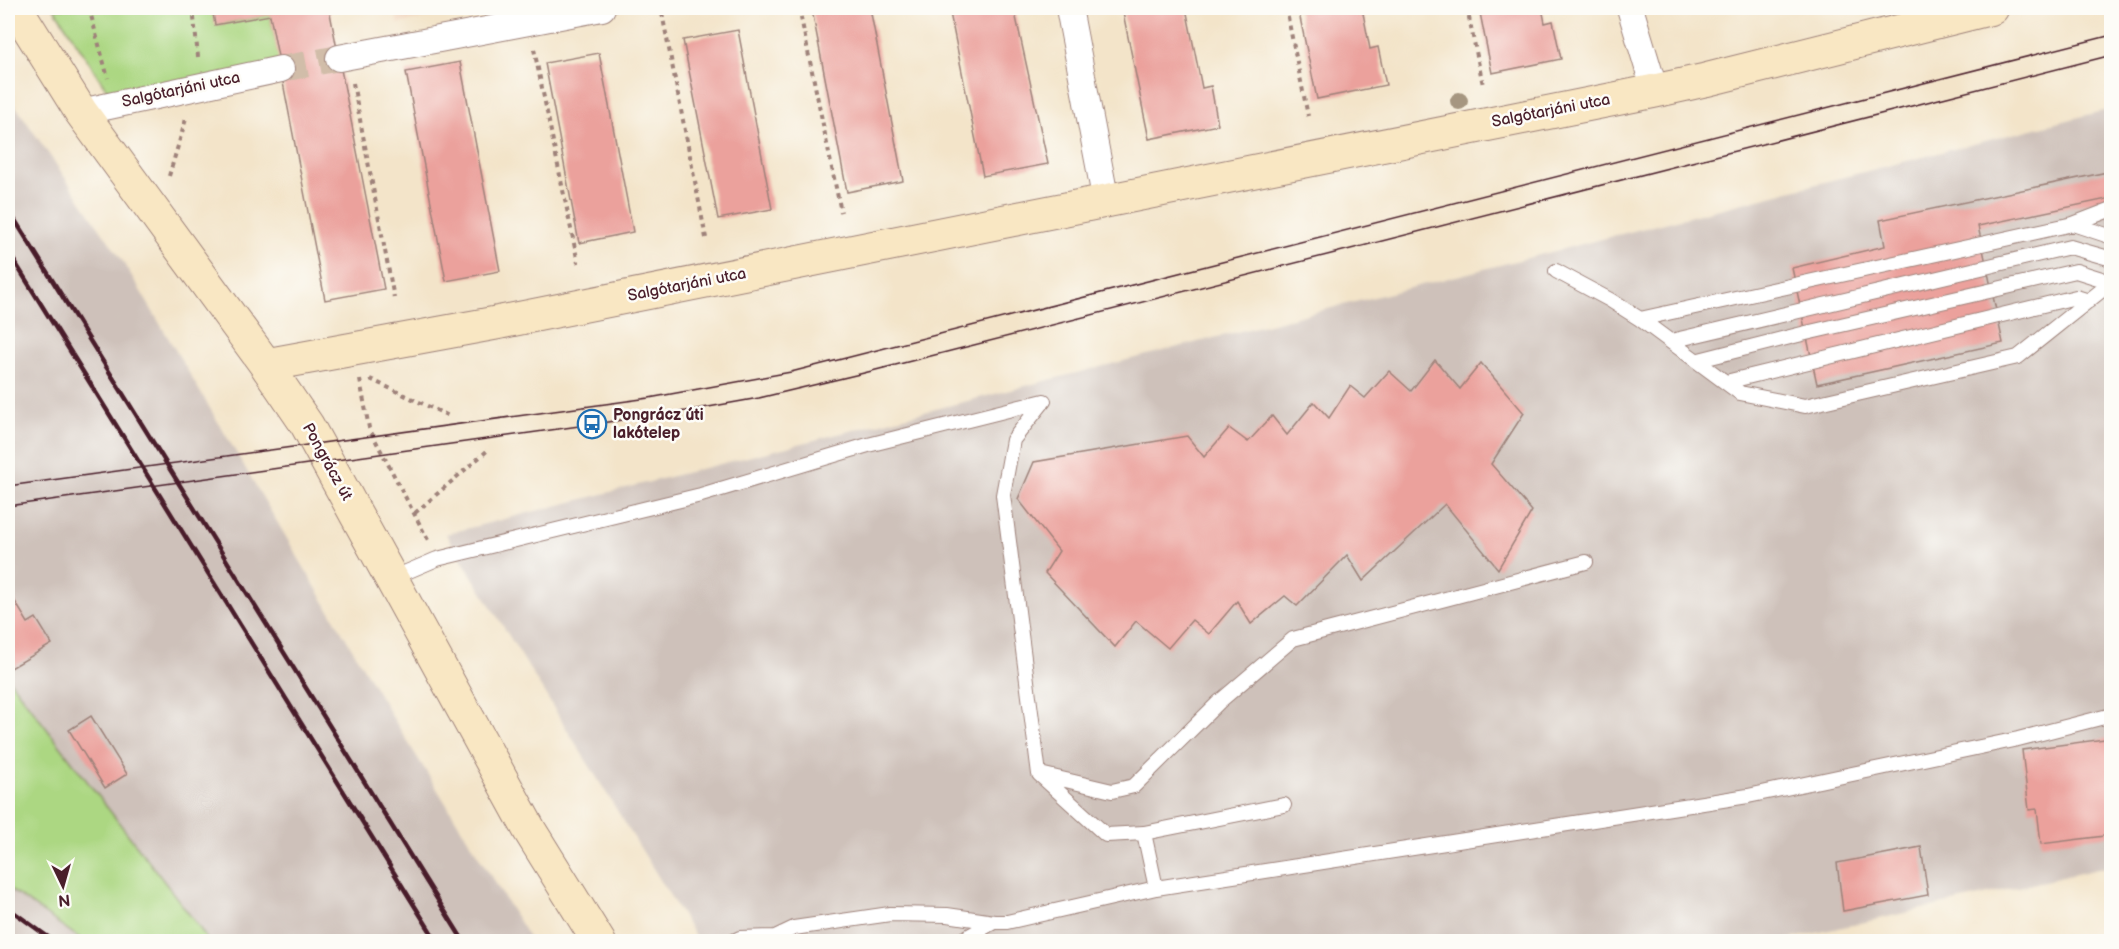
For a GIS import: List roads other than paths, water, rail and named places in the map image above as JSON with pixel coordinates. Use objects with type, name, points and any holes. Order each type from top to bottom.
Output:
[{"type":"street","name":"Pongrácz út","points":[[16,8],[81,112],[266,365],[307,425],[530,831],[599,942]]},
{"type":"street","points":[[346,64],[602,8]]},
{"type":"street","points":[[1069,8],[1107,202]]},
{"type":"street","points":[[1630,8],[1655,91]]},
{"type":"street","name":"Salgótarjáni utca","points":[[266,365],[496,323],[1655,91],[1992,8]]},
{"type":"street","name":"Salgótarjáni utca","points":[[81,112],[280,69]]},
{"type":"lane","points":[[1640,319],[2073,224],[2112,209]]},
{"type":"lane","points":[[2073,224],[2112,237]]},
{"type":"lane","points":[[1671,341],[2070,247],[2112,259]]},
{"type":"lane","points":[[1556,271],[1640,319],[1740,393],[1805,406],[2018,357],[2111,282]]},
{"type":"lane","points":[[1698,360],[2076,271],[2111,282]]},
{"type":"lane","points":[[1726,382],[2076,297],[2089,301]]},
{"type":"lane","points":[[390,579],[437,559],[701,495],[868,445],[1044,401],[1013,440],[1003,495],[1039,774],[1106,835],[1144,833],[1284,806]]},
{"type":"lane","points":[[1039,774],[1112,791],[1134,786],[1219,702],[1293,639],[1586,562]]},
{"type":"lane","points":[[732,942],[740,938],[774,939],[794,928],[890,914],[947,915],[1007,922],[1156,888],[1748,796],[2018,739],[2112,715]]},
{"type":"lane","points":[[1144,833],[1156,888]]},
{"type":"lane","points":[[958,942],[994,922]]},
{"type":"tunnel","points":[[281,69],[339,58]]},
{"type":"tram line","points":[[8,486],[649,398],[791,372],[2112,35]]},
{"type":"tram line","points":[[8,506],[686,411],[759,398],[2112,55]]},
{"type":"railway","points":[[8,209],[464,942]]},
{"type":"railway","points":[[8,251],[437,942]]},
{"type":"railway","points":[[8,908],[55,942]]},
{"type":"place","name":"Pongrácz úti lakótelep","points":[[592,424]]}]
